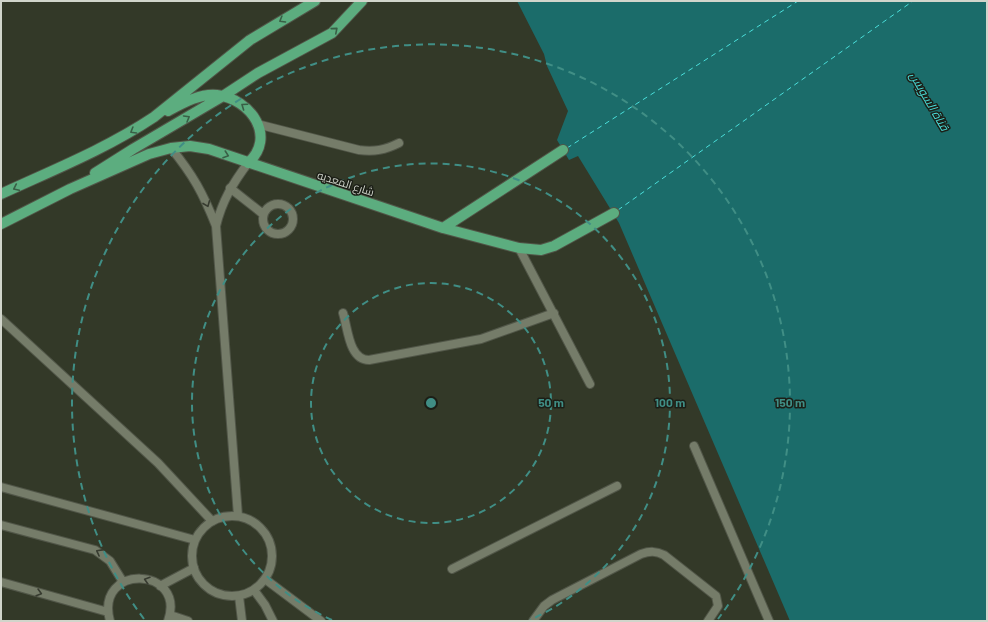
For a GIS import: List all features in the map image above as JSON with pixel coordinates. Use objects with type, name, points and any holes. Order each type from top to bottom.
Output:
[{"type":"main road","points":[[1,194],[114,142],[154,117],[250,40],[316,1]]},
{"type":"main road","name":"شارع المعديه","points":[[70,189],[133,149],[224,96],[258,73],[332,33],[362,1]]},
{"type":"main road","points":[[154,117],[188,101],[207,96],[224,96],[243,104],[248,108],[257,124],[260,142],[256,155],[248,163]]},
{"type":"main road","name":"شارع المعديه","points":[[2,219],[149,154],[171,148],[190,146],[209,149],[443,228],[519,248],[541,250],[554,246],[614,214]]},
{"type":"main road","points":[[443,228],[563,150]]},
{"type":"street","points":[[257,124],[359,150],[373,152],[386,149],[399,143]]},
{"type":"street","points":[[171,148],[191,172],[205,198],[216,226],[238,516]]},
{"type":"street","points":[[216,226],[219,213],[230,188],[248,163]]},
{"type":"street","points":[[230,188],[263,214]]},
{"type":"street","points":[[519,248],[590,384]]},
{"type":"street","points":[[343,313],[354,351],[360,358],[369,360],[481,339],[554,313]]},
{"type":"street","points":[[1,319],[158,462],[212,521]]},
{"type":"street","points":[[694,446],[769,621]]},
{"type":"street","points":[[452,569],[617,486]]},
{"type":"street","points":[[1,487],[195,540]]},
{"type":"street","points":[[224,516],[238,516],[253,521],[265,532],[272,547],[272,564],[265,579],[254,590],[239,596],[225,596],[211,590],[201,581],[194,568],[192,554],[195,540],[202,530],[212,521],[224,516]]},
{"type":"street","points":[[1,525],[95,550],[110,561],[123,582]]},
{"type":"street","points":[[533,621],[544,606],[552,600],[649,551],[664,555],[716,596],[718,606],[708,621]]},
{"type":"street","points":[[160,586],[194,568]]},
{"type":"street","points":[[110,621],[108,612],[111,595],[123,582],[141,578],[149,579],[160,586],[168,597],[169,618],[188,621]]},
{"type":"street","points":[[265,579],[321,621]]},
{"type":"street","points":[[1,582],[108,612]]},
{"type":"street","points":[[254,590],[274,621]]},
{"type":"street","points":[[239,596],[242,621]]},
{"type":"water","name":"قناة السويس","points":[[517,1],[987,1],[987,621],[790,621],[619,223],[578,156],[569,160],[557,140],[568,111],[547,66],[544,54]]},
{"type":"ferry route","points":[[567,148],[798,1]]},
{"type":"ferry route","points":[[618,210],[913,1]]}]
